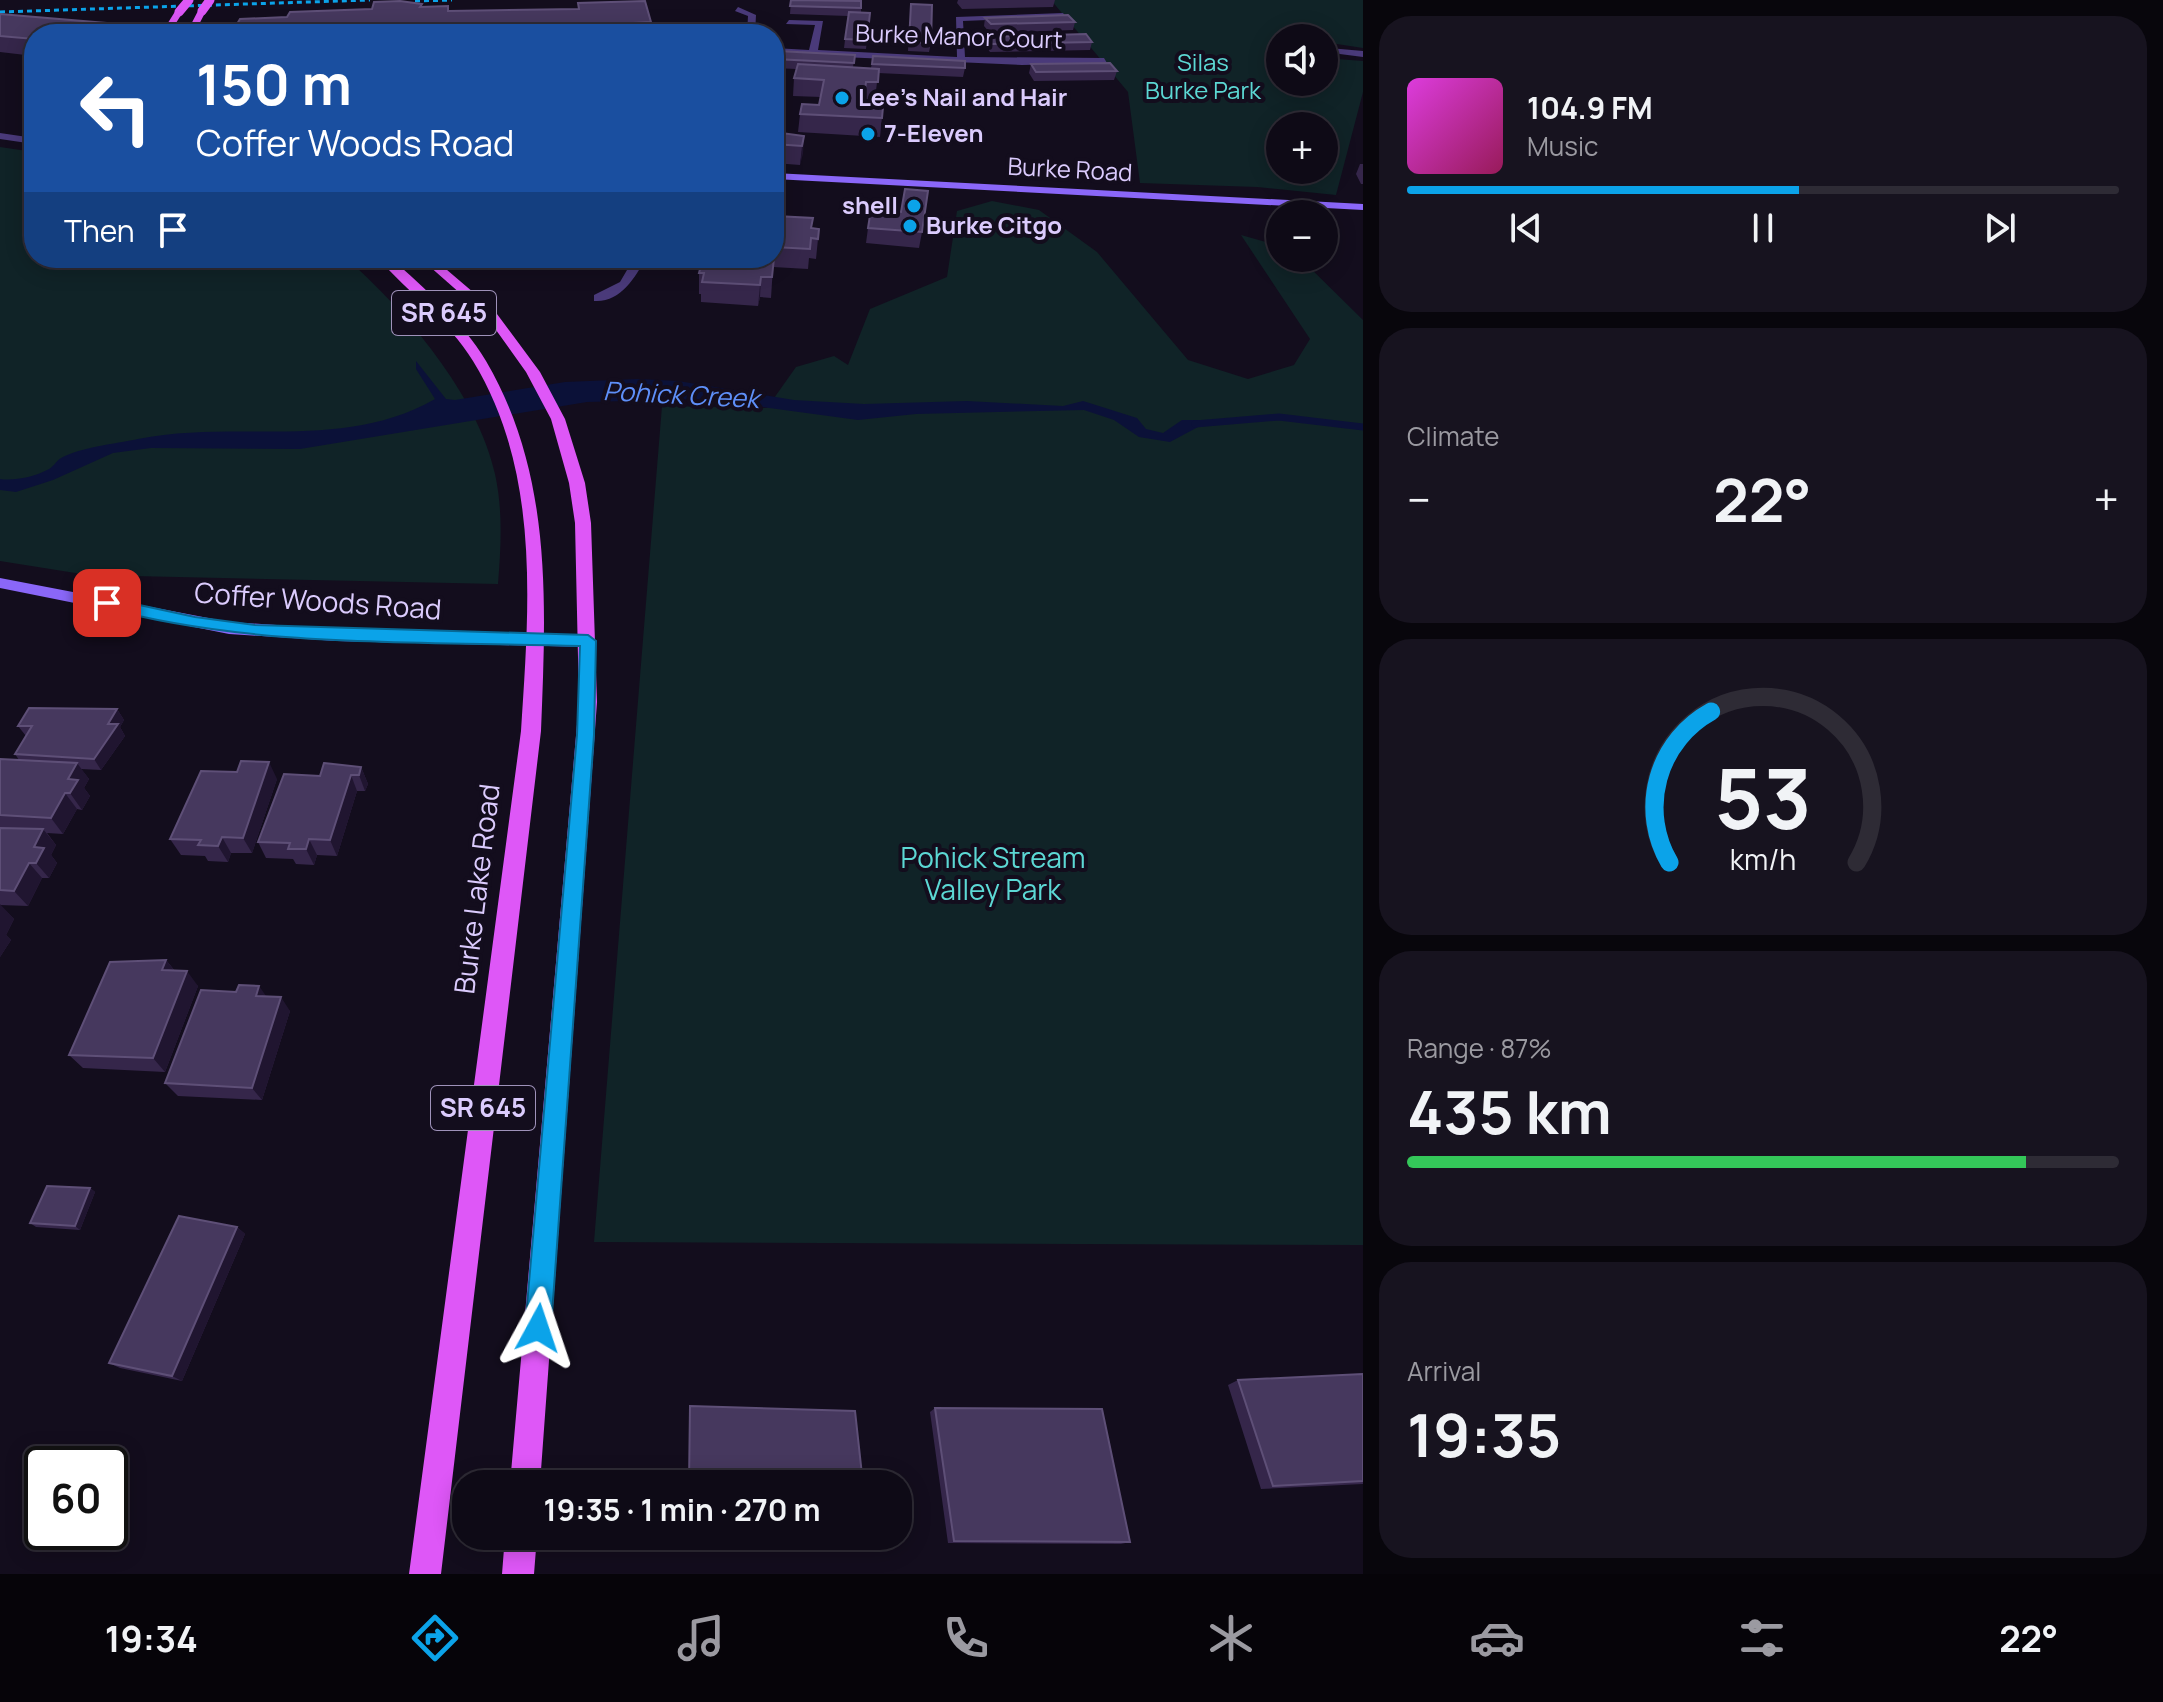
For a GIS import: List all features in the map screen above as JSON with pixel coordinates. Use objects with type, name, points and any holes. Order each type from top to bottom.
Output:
[{"type":"main road","points":[[171,24],[189,0]]},
{"type":"main road","points":[[195,24],[210,0]]},
{"type":"main road","name":"Burke Lake Road","points":[[395,268],[446,314],[491,379],[515,427],[529,482],[536,641],[531,731],[425,1574]]},
{"type":"main road","name":"SR 645","points":[[438,268],[490,313],[533,372],[558,419],[577,483],[583,523],[588,641],[585,735],[526,1470]]},
{"type":"main road","points":[[518,1574],[520,1550]]},
{"type":"street","points":[[738,9],[752,15],[753,24]]},
{"type":"street","points":[[961,59],[959,19],[1063,15]]},
{"type":"street","name":"Burke Manor Court","points":[[789,22],[820,23],[813,52]]},
{"type":"street","name":"Burke Manor Court","points":[[784,51],[1104,61]]},
{"type":"street","points":[[1338,51],[1363,54]]},
{"type":"street","points":[[0,136],[24,140]]},
{"type":"street","name":"Burke Road","points":[[784,176],[1252,198],[1363,207]]},
{"type":"street","points":[[598,298],[625,284],[634,268]]},
{"type":"street","name":"Coffer Woods Road","points":[[0,583],[229,628],[337,635],[588,641]]},
{"type":"green space","name":"Silas Burke Park","points":[[1051,0],[1363,0],[1363,48],[1338,44],[1338,24],[1266,24],[1266,96],[1338,96],[1338,59],[1363,61],[1363,92],[1336,195],[1257,187],[1140,183],[1128,92]]},
{"type":"green space","points":[[0,147],[24,151],[24,268],[357,268],[415,328],[456,385],[486,444],[498,488],[501,529],[498,584],[88,575],[0,561]]},
{"type":"green space","name":"Pohick Stream Valley Park","points":[[992,201],[1039,210],[1097,252],[1188,360],[1248,379],[1294,365],[1310,339],[1241,235],[1266,242],[1266,272],[1314,272],[1363,320],[1363,1245],[594,1242],[662,406],[767,408],[796,367],[834,356],[848,365],[870,309],[947,277],[957,211]]},
{"type":"water","points":[[416,361],[446,399],[455,400],[565,382],[638,379],[678,381],[794,400],[864,404],[967,401],[1063,406],[1083,401],[1137,418],[1146,429],[1163,433],[1182,420],[1211,420],[1170,442],[1139,437],[1114,420],[1084,410],[916,414],[858,420],[703,399],[587,402],[300,449],[151,448],[113,453],[53,480],[16,492],[0,490],[0,479],[36,475],[69,454],[109,444],[176,434],[327,430],[400,415],[435,399],[416,369]]},
{"type":"building","points":[[791,0],[861,1],[861,8],[790,6]]},
{"type":"building","points":[[400,1],[422,4],[420,7],[448,6],[448,11],[579,9],[578,3],[645,1],[651,22],[237,24],[240,19],[287,17],[290,12],[372,9],[374,2]]},
{"type":"building","points":[[911,4],[932,5],[931,43],[909,42]]},
{"type":"building","points":[[849,12],[870,13],[867,40],[845,39]]},
{"type":"building","points":[[0,14],[106,23],[24,24],[24,38],[0,36]]},
{"type":"building","points":[[1068,15],[1075,22],[991,24],[985,18]]},
{"type":"building","points":[[1086,34],[1092,42],[992,44],[987,37]]},
{"type":"building","points":[[784,51],[855,55],[854,63],[784,59]]},
{"type":"building","points":[[873,56],[965,61],[965,68],[872,64]]},
{"type":"building","points":[[1110,63],[1117,71],[1036,72],[1031,64]]},
{"type":"building","points":[[798,64],[879,69],[878,82],[866,82],[863,106],[883,107],[882,118],[800,114],[802,104],[819,105],[824,80],[794,78]]},
{"type":"building","points":[[784,133],[804,136],[802,146],[784,145]]},
{"type":"building","points":[[905,189],[928,191],[922,232],[868,228],[871,209],[901,212]]},
{"type":"building","points":[[784,216],[813,218],[811,228],[819,229],[818,239],[811,238],[810,249],[784,248]]},
{"type":"building","points":[[700,268],[773,268],[772,277],[761,277],[760,285],[702,282],[704,273],[699,273]]},
{"type":"building","points":[[29,708],[117,709],[108,724],[118,724],[94,759],[15,754],[32,726],[18,726]]},
{"type":"building","points":[[0,759],[77,763],[68,779],[78,780],[70,793],[65,793],[51,818],[0,815]]},
{"type":"building","points":[[241,761],[269,762],[243,838],[222,837],[218,846],[198,845],[201,840],[170,839],[201,771],[237,772]]},
{"type":"building","points":[[324,763],[361,767],[359,775],[351,775],[330,840],[309,839],[306,849],[288,849],[290,843],[258,842],[284,774],[320,776]]},
{"type":"building","points":[[0,828],[43,829],[34,847],[44,848],[36,863],[29,863],[14,891],[0,890]]},
{"type":"building","points":[[166,960],[162,970],[187,971],[153,1058],[69,1055],[110,962]]},
{"type":"building","points":[[239,985],[259,986],[256,996],[281,997],[252,1088],[165,1083],[201,990],[236,992]]},
{"type":"building","points":[[47,1186],[90,1188],[75,1226],[30,1223]]},
{"type":"building","points":[[179,1216],[237,1227],[172,1376],[109,1363]]},
{"type":"building","points":[[1363,1374],[1363,1481],[1273,1486],[1238,1380]]},
{"type":"building","points":[[690,1406],[855,1411],[861,1470],[689,1470]]},
{"type":"building","points":[[935,1408],[1102,1409],[1130,1542],[954,1541]]},
{"type":"waterway","name":"Pohick Creek","points":[[1195,424],[1279,417],[1363,427]]},
{"type":"railway","points":[[0,12],[370,0]]},
{"type":"railway","points":[[415,1],[452,0]]},
{"type":"place","name":"Lee's Nail and Hair","points":[[842,98]]},
{"type":"place","name":"7-Eleven","points":[[868,134]]},
{"type":"place","name":"shell","points":[[914,206]]},
{"type":"place","name":"Burke Citgo","points":[[910,226]]},
{"type":"route","points":[[107,603],[229,628],[337,635],[588,641],[588,702],[538,1328]]}]
